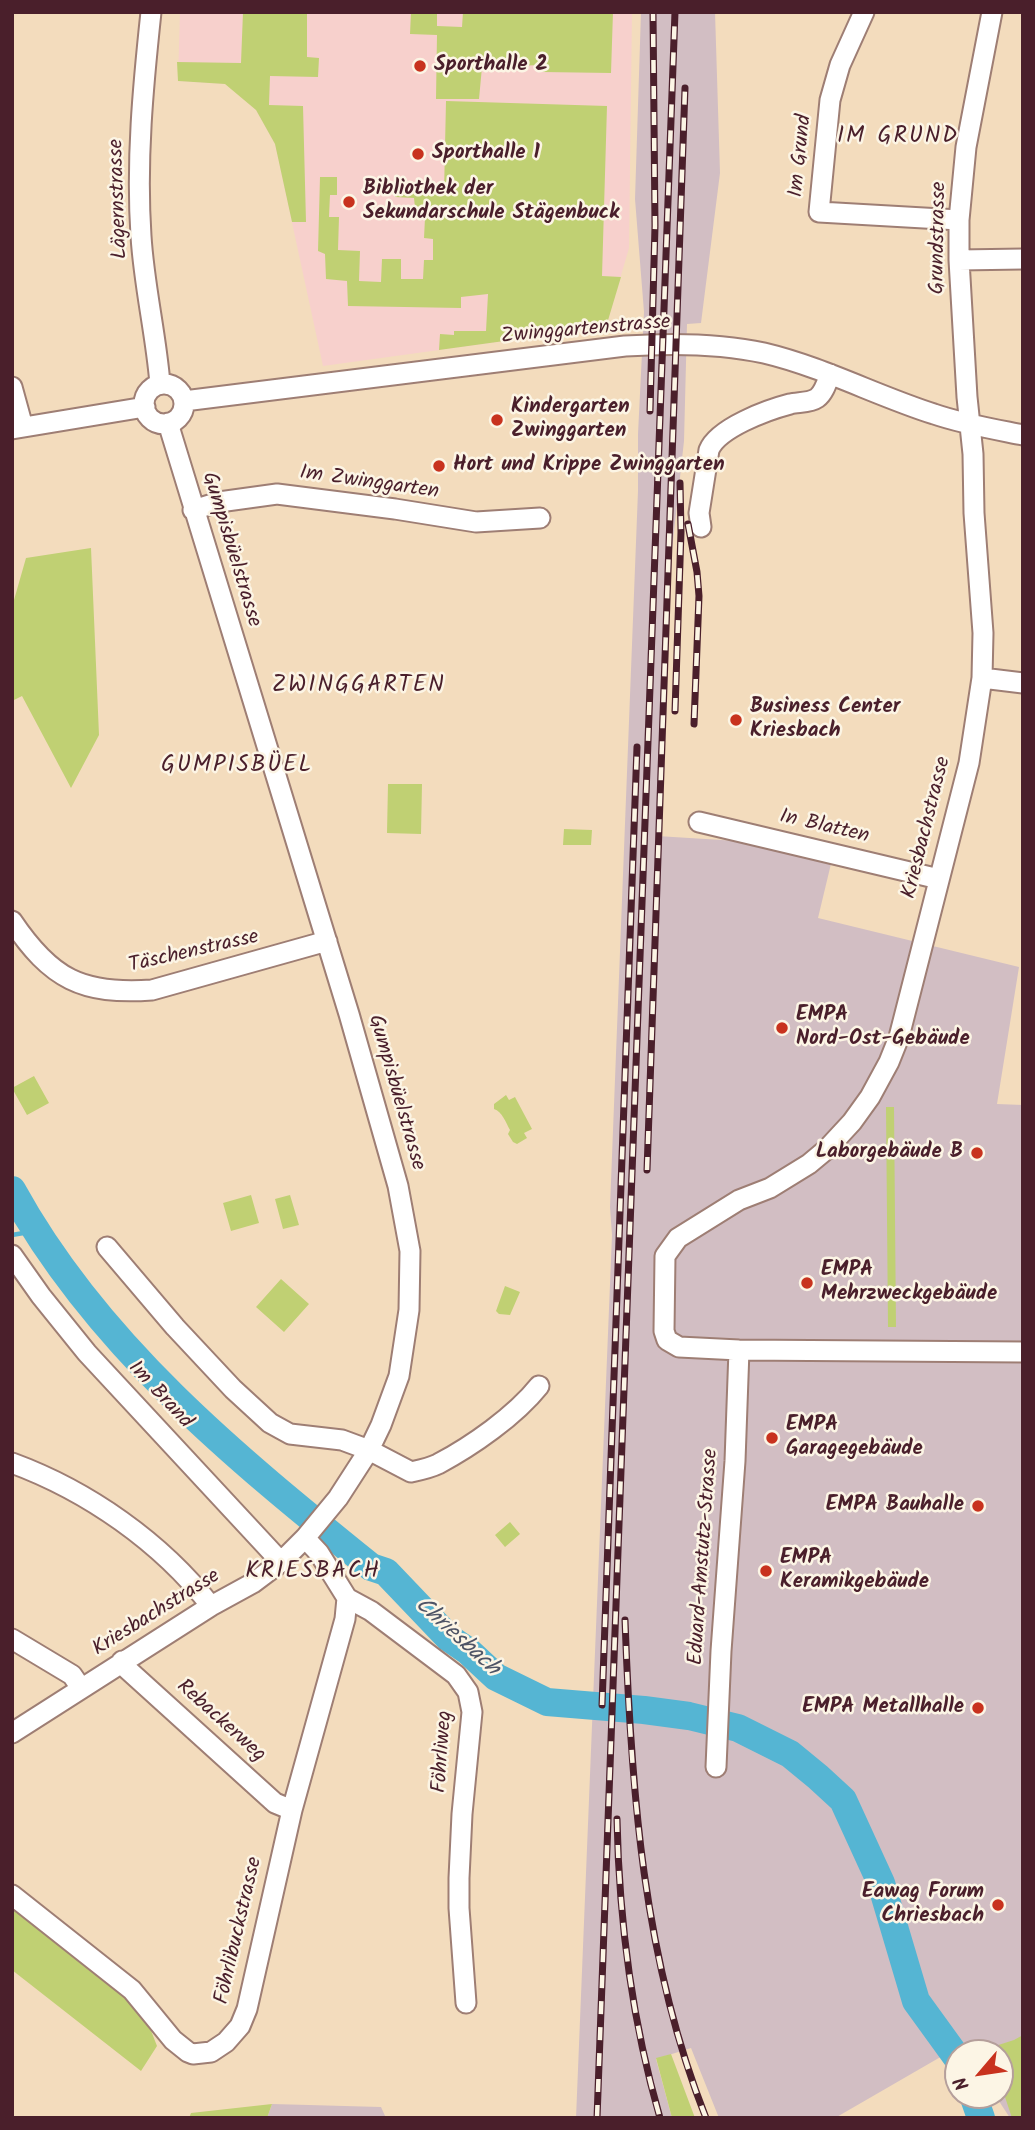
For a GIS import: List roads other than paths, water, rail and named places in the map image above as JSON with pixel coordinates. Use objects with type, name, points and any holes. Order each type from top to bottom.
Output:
[{"type":"street","name":"Lägernstrasse","points":[[151,12],[139,174],[141,238],[160,384]]},
{"type":"street","name":"Im Grund","points":[[864,12],[839,65],[831,100],[819,212],[959,220]]},
{"type":"street","name":"Grundstrasse","points":[[970,424],[959,260],[959,220],[966,147],[992,12]]},
{"type":"street","points":[[959,260],[1023,259]]},
{"type":"street","name":"Zwinggartenstrasse","points":[[184,401],[657,344],[729,347],[798,362],[933,414],[1023,435]]},
{"type":"street","points":[[701,527],[699,513],[709,450],[713,442],[733,428],[760,415],[816,399],[830,374]]},
{"type":"street","points":[[160,384],[176,387],[184,401],[180,415],[168,423],[153,420],[145,407],[146,395],[160,384]]},
{"type":"street","points":[[12,387],[18,428],[145,407]]},
{"type":"street","name":"Gumpisbüelstrasse","points":[[168,423],[327,941],[398,1186],[410,1251],[409,1310],[401,1365],[391,1399],[369,1450]]},
{"type":"street","name":"Kriesbachstrasse","points":[[738,1350],[679,1347],[667,1340],[664,1332],[665,1256],[678,1238],[739,1200],[770,1188],[809,1164],[827,1149],[852,1122],[876,1088],[899,1037],[969,763],[982,678],[984,632],[970,424]]},
{"type":"street","name":"Im Zwinggarten","points":[[193,510],[219,502],[277,494],[476,522],[540,518]]},
{"type":"street","points":[[982,678],[1023,683]]},
{"type":"street","name":"In Blatten","points":[[699,822],[939,879]]},
{"type":"street","name":"Täschenstrasse","points":[[12,921],[33,950],[58,973],[79,984],[122,992],[152,990],[327,941]]},
{"type":"street","points":[[107,1247],[175,1327],[233,1389],[270,1423],[290,1434],[342,1440],[369,1450],[411,1472],[436,1465],[509,1417],[539,1386]]},
{"type":"street","name":"Im Brand","points":[[12,1255],[87,1353],[281,1562]]},
{"type":"street","points":[[738,1350],[1023,1352]]},
{"type":"street","name":"Eduard-Amstutz-Strasse","points":[[716,1767],[720,1651],[735,1461],[738,1350]]},
{"type":"street","name":"Kriesbachstrasse","points":[[12,1733],[122,1661],[253,1583],[281,1562],[335,1502],[369,1450]]},
{"type":"street","points":[[12,1463],[40,1473],[124,1523],[194,1584],[211,1606]]},
{"type":"street","name":"Föhrliweg","points":[[307,1535],[347,1598],[371,1611],[456,1675],[468,1692],[472,1712],[460,1849],[459,1898],[466,2003]]},
{"type":"street","name":"Föhrlibuckstrasse","points":[[12,1895],[132,1990],[181,2047],[193,2054],[211,2052],[226,2042],[240,2025],[247,2009],[292,1810],[345,1619],[347,1598]]},
{"type":"street","points":[[12,1639],[72,1675],[81,1688]]},
{"type":"street","name":"Rebackerweg","points":[[122,1661],[127,1669],[275,1803],[292,1810]]},
{"type":"waterway","name":"Chriesbach","points":[[12,1190],[46,1246],[85,1299],[127,1349],[173,1396],[220,1441],[320,1526],[371,1567],[386,1572],[449,1638],[468,1651],[496,1677],[547,1702],[689,1716],[738,1728],[790,1754],[818,1777],[843,1800],[881,1883],[916,2001],[944,2040]]},
{"type":"waterway","points":[[12,1235],[35,1231]]},
{"type":"waterway","name":"Chriesbach","points":[[978,2109],[981,2118]]},
{"type":"railway","points":[[650,411],[655,226],[653,12]]},
{"type":"railway","points":[[597,2118],[675,12]]},
{"type":"railway","points":[[647,1170],[685,88]]},
{"type":"railway","points":[[675,711],[680,483]]},
{"type":"railway","points":[[688,524],[699,596],[694,724]]},
{"type":"railway","points":[[602,1705],[637,747]]},
{"type":"railway","points":[[625,1620],[631,1747],[644,1873],[654,1935],[685,2058],[706,2118]]},
{"type":"railway","points":[[617,1819],[629,1970],[642,2045],[660,2118]]},
{"type":"place","name":"Sporthalle 2","points":[[420,66]]},
{"type":"place","name":"Sporthalle 1","points":[[418,154]]},
{"type":"place","name":"Bibliothek der Sekundarschule Stägenbuck","points":[[349,202]]},
{"type":"place","name":"Kindergarten Zwinggarten","points":[[497,420]]},
{"type":"place","name":"Hort und Krippe Zwinggarten","points":[[439,466]]},
{"type":"place","name":"Business Center Kriesbach","points":[[736,720]]},
{"type":"place","name":"EMPA Nord-Ost-Gebäude","points":[[782,1028]]},
{"type":"place","name":"Laborgebäude B","points":[[977,1153]]},
{"type":"place","name":"EMPA Mehrzweckgebäude","points":[[807,1283]]},
{"type":"place","name":"EMPA Garagegebäude","points":[[772,1438]]},
{"type":"place","name":"EMPA Bauhalle","points":[[978,1506]]},
{"type":"place","name":"EMPA Keramikgebäude","points":[[766,1571]]},
{"type":"place","name":"EMPA Metallhalle","points":[[978,1708]]},
{"type":"place","name":"Eawag Forum Chriesbach","points":[[998,1905]]},
{"type":"district","name":"IM GRUND","points":[[898,138]]},
{"type":"district","name":"ZWINGGARTEN","points":[[359,687]]},
{"type":"district","name":"GUMPISBÜEL","points":[[237,767]]},
{"type":"district","name":"KRIESBACH","points":[[313,1573]]}]
